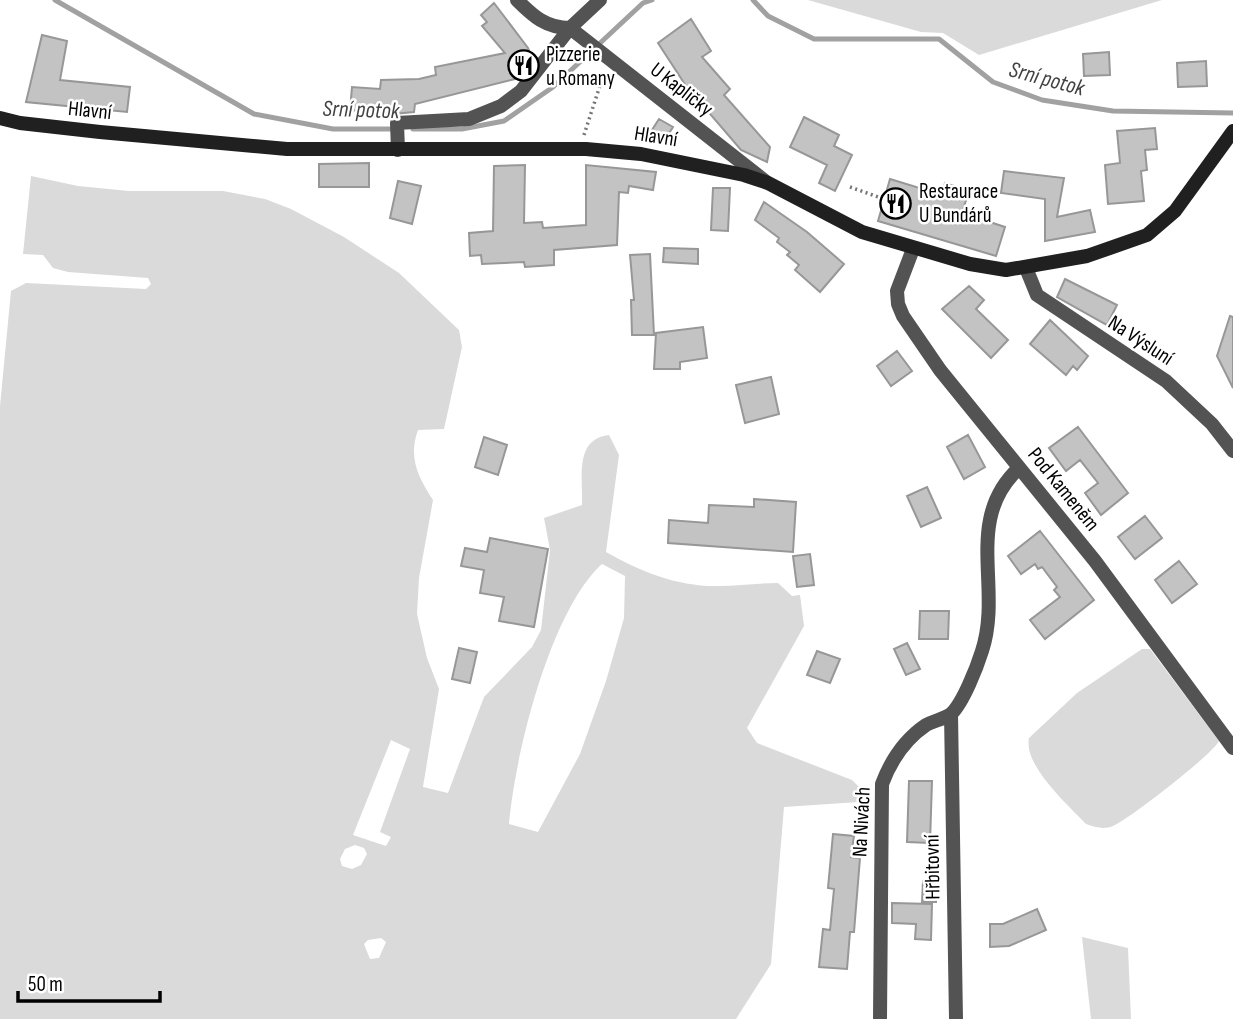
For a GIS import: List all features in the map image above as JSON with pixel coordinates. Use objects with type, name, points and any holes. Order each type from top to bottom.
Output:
[{"type":"street","name":"U Kapličky","points":[[517,0],[537,19],[555,28],[570,28],[605,61],[768,184]]},
{"type":"street","points":[[397,137],[469,119],[501,106],[521,91],[570,28],[600,0]]},
{"type":"street","name":"Hlavní","points":[[0,118],[87,131],[287,149],[397,137],[615,150],[680,160],[768,184],[853,229],[913,249],[985,268],[1026,268],[1108,250],[1157,229],[1182,202],[1233,131]]},
{"type":"street","name":"Pod Kameněm","points":[[913,249],[897,290],[900,310],[940,370],[1095,561],[1233,748]]},
{"type":"street","name":"Na Výsluní","points":[[1026,268],[1037,295],[1166,381],[1212,424],[1233,451]]},
{"type":"street","points":[[951,714],[968,686],[983,650],[990,612],[986,536],[991,509],[1004,482],[1019,468]]},
{"type":"street","name":"Na Nivách","points":[[880,1019],[882,784],[889,764],[903,744],[926,725],[951,714]]},
{"type":"street","name":"Hřbitovní","points":[[951,714],[956,1019]]},
{"type":"path","points":[[583,137],[605,61]]},
{"type":"path","points":[[850,187],[884,199]]},
{"type":"shaded area","points":[[808,0],[1162,0],[979,55],[943,33],[921,32]]},
{"type":"shaded area","points":[[31,176],[78,186],[129,191],[223,191],[265,199],[291,209],[344,237],[399,273],[459,330],[462,347],[444,429],[418,430],[414,449],[416,467],[433,500],[419,578],[417,614],[427,658],[439,689],[423,787],[448,793],[484,697],[532,647],[541,630],[550,550],[544,518],[582,505],[585,452],[598,438],[609,435],[619,455],[606,552],[647,572],[675,581],[704,586],[778,583],[792,596],[800,595],[804,626],[747,728],[757,743],[852,780],[860,788],[859,802],[784,807],[771,964],[736,1019],[0,1019],[0,406],[11,291],[26,283],[146,289],[151,284],[148,278],[68,272],[53,268],[43,255],[23,254]],"holes":[[[602,564],[625,576],[624,618],[606,681],[580,754],[538,832],[509,824],[519,761],[527,724],[551,649],[583,586]],[[391,740],[410,749],[380,832],[391,837],[386,846],[353,835]],[[355,845],[364,848],[367,854],[361,865],[352,869],[342,866],[340,859],[345,849]],[[381,938],[386,942],[379,958],[370,959],[364,944],[368,940]]]},
{"type":"shaded area","points":[[1142,649],[1150,649],[1219,741],[1187,772],[1152,800],[1113,826],[1099,828],[1086,824],[1048,784],[1033,760],[1029,738],[1077,693]]},
{"type":"shaded area","points":[[1082,937],[1128,948],[1131,1019],[1091,1019]]},
{"type":"building","points":[[494,3],[528,48],[533,60],[519,78],[415,104],[414,112],[393,114],[350,110],[352,87],[380,89],[381,80],[419,79],[436,75],[435,67],[505,53],[482,26],[487,22],[481,15]]},
{"type":"building","points":[[691,19],[711,51],[702,57],[730,89],[724,95],[770,147],[767,162],[741,150],[686,86],[658,43]]},
{"type":"building","points":[[42,35],[67,41],[60,80],[130,87],[127,112],[26,102]]},
{"type":"building","points":[[1109,52],[1110,75],[1084,76],[1083,54]]},
{"type":"building","points":[[1206,61],[1207,86],[1178,87],[1177,63]]},
{"type":"building","points":[[804,117],[839,135],[834,146],[852,155],[835,191],[819,183],[827,165],[790,147]]},
{"type":"building","points":[[659,119],[673,127],[664,141],[650,133]]},
{"type":"building","points":[[1155,128],[1157,149],[1145,150],[1147,170],[1141,171],[1144,201],[1108,204],[1105,165],[1120,163],[1117,131]]},
{"type":"building","points":[[369,163],[369,187],[319,187],[319,164]]},
{"type":"building","points":[[525,165],[524,223],[542,222],[543,228],[586,225],[586,165],[656,172],[653,190],[629,186],[628,193],[619,192],[617,245],[554,250],[554,265],[525,267],[524,262],[482,264],[481,255],[470,256],[469,233],[493,231],[494,166]]},
{"type":"building","points":[[1004,171],[1064,178],[1057,217],[1090,210],[1095,232],[1045,241],[1045,199],[1001,193]]},
{"type":"building","points":[[890,179],[942,195],[945,183],[969,191],[962,213],[1005,227],[996,256],[878,221]]},
{"type":"building","points":[[398,181],[421,186],[412,224],[390,218]]},
{"type":"building","points":[[713,188],[730,188],[728,231],[711,230]]},
{"type":"building","points":[[764,202],[807,232],[844,264],[820,292],[795,270],[799,265],[787,255],[790,252],[777,242],[779,238],[755,220]]},
{"type":"building","points":[[664,248],[698,249],[698,264],[663,262]]},
{"type":"building","points":[[650,254],[654,335],[632,335],[631,300],[634,300],[630,255]]},
{"type":"building","points":[[1065,279],[1117,305],[1107,325],[1057,297]]},
{"type":"building","points":[[969,286],[984,300],[976,309],[1008,340],[991,358],[942,309]]},
{"type":"building","points":[[1230,316],[1233,317],[1233,388],[1217,356]]},
{"type":"building","points":[[1050,320],[1088,356],[1077,370],[1073,366],[1066,375],[1030,344]]},
{"type":"building","points":[[703,327],[707,358],[680,362],[680,369],[654,369],[656,333]]},
{"type":"building","points":[[897,351],[912,371],[891,386],[877,366]]},
{"type":"building","points":[[771,377],[779,414],[745,423],[736,385]]},
{"type":"building","points":[[1078,427],[1128,493],[1101,515],[1085,493],[1098,483],[1080,460],[1066,471],[1049,448]]},
{"type":"building","points":[[968,435],[985,467],[964,479],[947,447]]},
{"type":"building","points":[[484,437],[507,445],[498,475],[475,467]]},
{"type":"building","points":[[927,487],[941,518],[921,527],[907,496]]},
{"type":"building","points":[[754,499],[796,502],[793,552],[668,543],[669,520],[708,523],[709,505],[754,507]]},
{"type":"building","points":[[1145,516],[1162,538],[1135,559],[1118,537]]},
{"type":"building","points":[[1040,531],[1094,600],[1045,639],[1030,620],[1060,597],[1054,590],[1057,587],[1042,567],[1038,569],[1035,564],[1021,574],[1008,556]]},
{"type":"building","points":[[490,538],[548,549],[534,627],[499,621],[504,597],[480,593],[484,570],[461,566],[465,548],[487,552]]},
{"type":"building","points":[[810,554],[814,585],[797,587],[793,556]]},
{"type":"building","points":[[1179,561],[1197,584],[1172,603],[1155,580]]},
{"type":"building","points":[[920,611],[949,611],[948,639],[919,639]]},
{"type":"building","points":[[907,643],[920,669],[906,675],[894,649]]},
{"type":"building","points":[[459,648],[477,652],[470,683],[452,679]]},
{"type":"building","points":[[817,651],[840,659],[830,683],[807,675]]},
{"type":"building","points":[[909,781],[932,781],[930,843],[907,842]]},
{"type":"building","points":[[833,834],[854,836],[851,857],[860,858],[854,932],[850,932],[847,969],[819,967],[823,929],[830,930],[834,889],[828,888]]},
{"type":"building","points":[[923,881],[937,881],[936,902],[922,902]]},
{"type":"building","points":[[892,903],[932,904],[931,940],[915,939],[916,924],[892,923]]},
{"type":"building","points":[[1037,909],[1046,930],[1009,946],[990,947],[990,924],[1003,924]]},
{"type":"waterway","name":"Srní potok","points":[[55,0],[254,114],[333,129],[396,129]]},
{"type":"waterway","name":"Srní potok","points":[[413,129],[462,129],[504,121],[553,87],[643,3],[652,0]]},
{"type":"waterway","name":"Srní potok","points":[[753,0],[768,16],[814,39],[939,39],[993,82],[1042,100],[1113,111],[1233,113]]},
{"type":"place","name":"Pizzerie u Romany","points":[[523,66]]},
{"type":"place","name":"Restaurace U Bundárů","points":[[896,203]]}]
